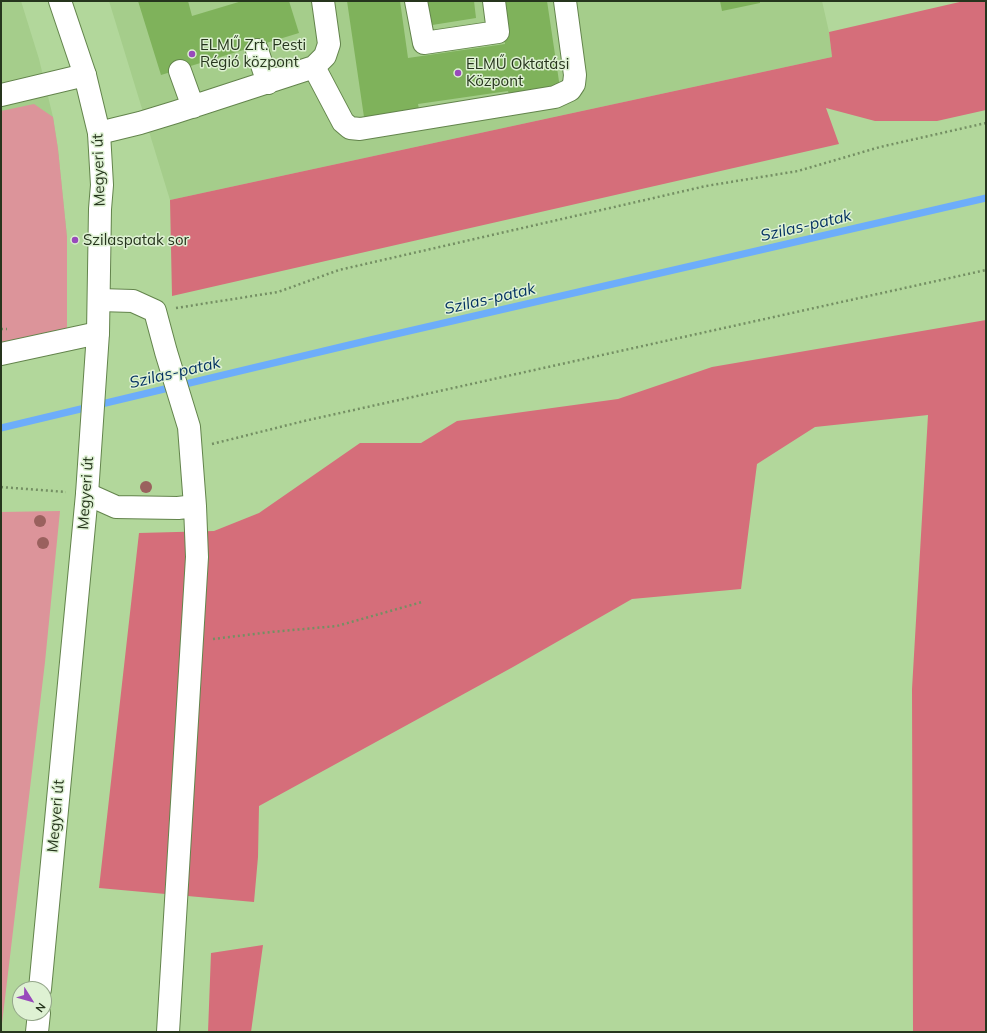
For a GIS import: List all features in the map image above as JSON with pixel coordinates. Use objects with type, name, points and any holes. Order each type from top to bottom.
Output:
[{"type":"main road","name":"Megyeri út","points":[[41,981],[87,494],[97,357],[100,209],[102,185],[99,133],[85,75],[60,1]]},
{"type":"main road","points":[[99,133],[140,123],[193,107],[314,68],[325,56],[329,44],[323,1]]},
{"type":"main road","points":[[416,1],[424,43],[498,32],[494,1]]},
{"type":"main road","points":[[314,68],[343,122],[350,128],[360,129],[555,97],[570,90],[574,84],[575,75],[565,1]]},
{"type":"main road","points":[[257,50],[268,82]]},
{"type":"main road","points":[[180,71],[193,107]]},
{"type":"main road","points":[[1,95],[85,75]]},
{"type":"main road","points":[[99,300],[133,301],[155,311],[190,437],[197,557],[168,1032]]},
{"type":"main road","points":[[1,354],[98,333]]},
{"type":"main road","points":[[87,494],[116,507],[178,508],[195,506]]},
{"type":"main road","points":[[37,1032],[38,1021]]},
{"type":"path","points":[[178,308],[278,292],[339,270],[706,186],[798,171],[880,147],[986,123]]},
{"type":"path","points":[[190,437],[205,446],[319,418],[986,270]]},
{"type":"path","points":[[1,487],[87,494]]},
{"type":"path","points":[[192,641],[337,626],[422,602]]},
{"type":"shaded area","points":[[1,1],[21,1],[39,59],[53,117],[58,149],[67,237],[67,331],[1,346]]},
{"type":"shaded area","points":[[109,1],[822,1],[829,32],[832,57],[170,200]]},
{"type":"shaded area","points":[[964,1],[986,1],[986,110],[937,121],[875,121],[826,108],[839,144],[172,296],[170,200],[832,57],[829,32]]},
{"type":"shaded area","points":[[34,104],[53,117],[58,149],[67,237],[67,331],[1,346],[1,111]]},
{"type":"shaded area","points":[[986,320],[986,1032],[913,1032],[912,689],[928,415],[815,427],[757,464],[741,589],[632,599],[513,667],[259,806],[258,857],[254,902],[99,888],[139,533],[214,531],[259,513],[360,443],[421,443],[457,421],[618,399],[712,367]]},
{"type":"shaded area","points":[[60,511],[45,662],[1,1032],[1,512]]},
{"type":"shaded area","points":[[263,945],[251,1032],[208,1032],[211,953]]},
{"type":"building","name":"ELMŰ Zrt. Pesti Régió központ","points":[[138,1],[188,1],[192,16],[242,1],[289,1],[299,33],[161,75]]},
{"type":"building","name":"ELMŰ Oktatási Központ","points":[[347,1],[400,1],[408,58],[505,44],[499,1],[547,1],[560,88],[509,95],[508,91],[418,104],[419,109],[364,117]]},
{"type":"building","points":[[423,1],[474,1],[476,18],[426,26]]},
{"type":"building","points":[[720,1],[760,1],[760,3],[722,11]]},
{"type":"waterway","name":"Szilas-patak","points":[[1,428],[370,340],[986,198]]},
{"type":"place","name":"ELMŰ Zrt. Pesti Régió központ","points":[[192,54]]},
{"type":"place","name":"ELMŰ Oktatási Központ","points":[[458,73]]},
{"type":"place","name":"Szilaspatak sor","points":[[75,240]]}]
